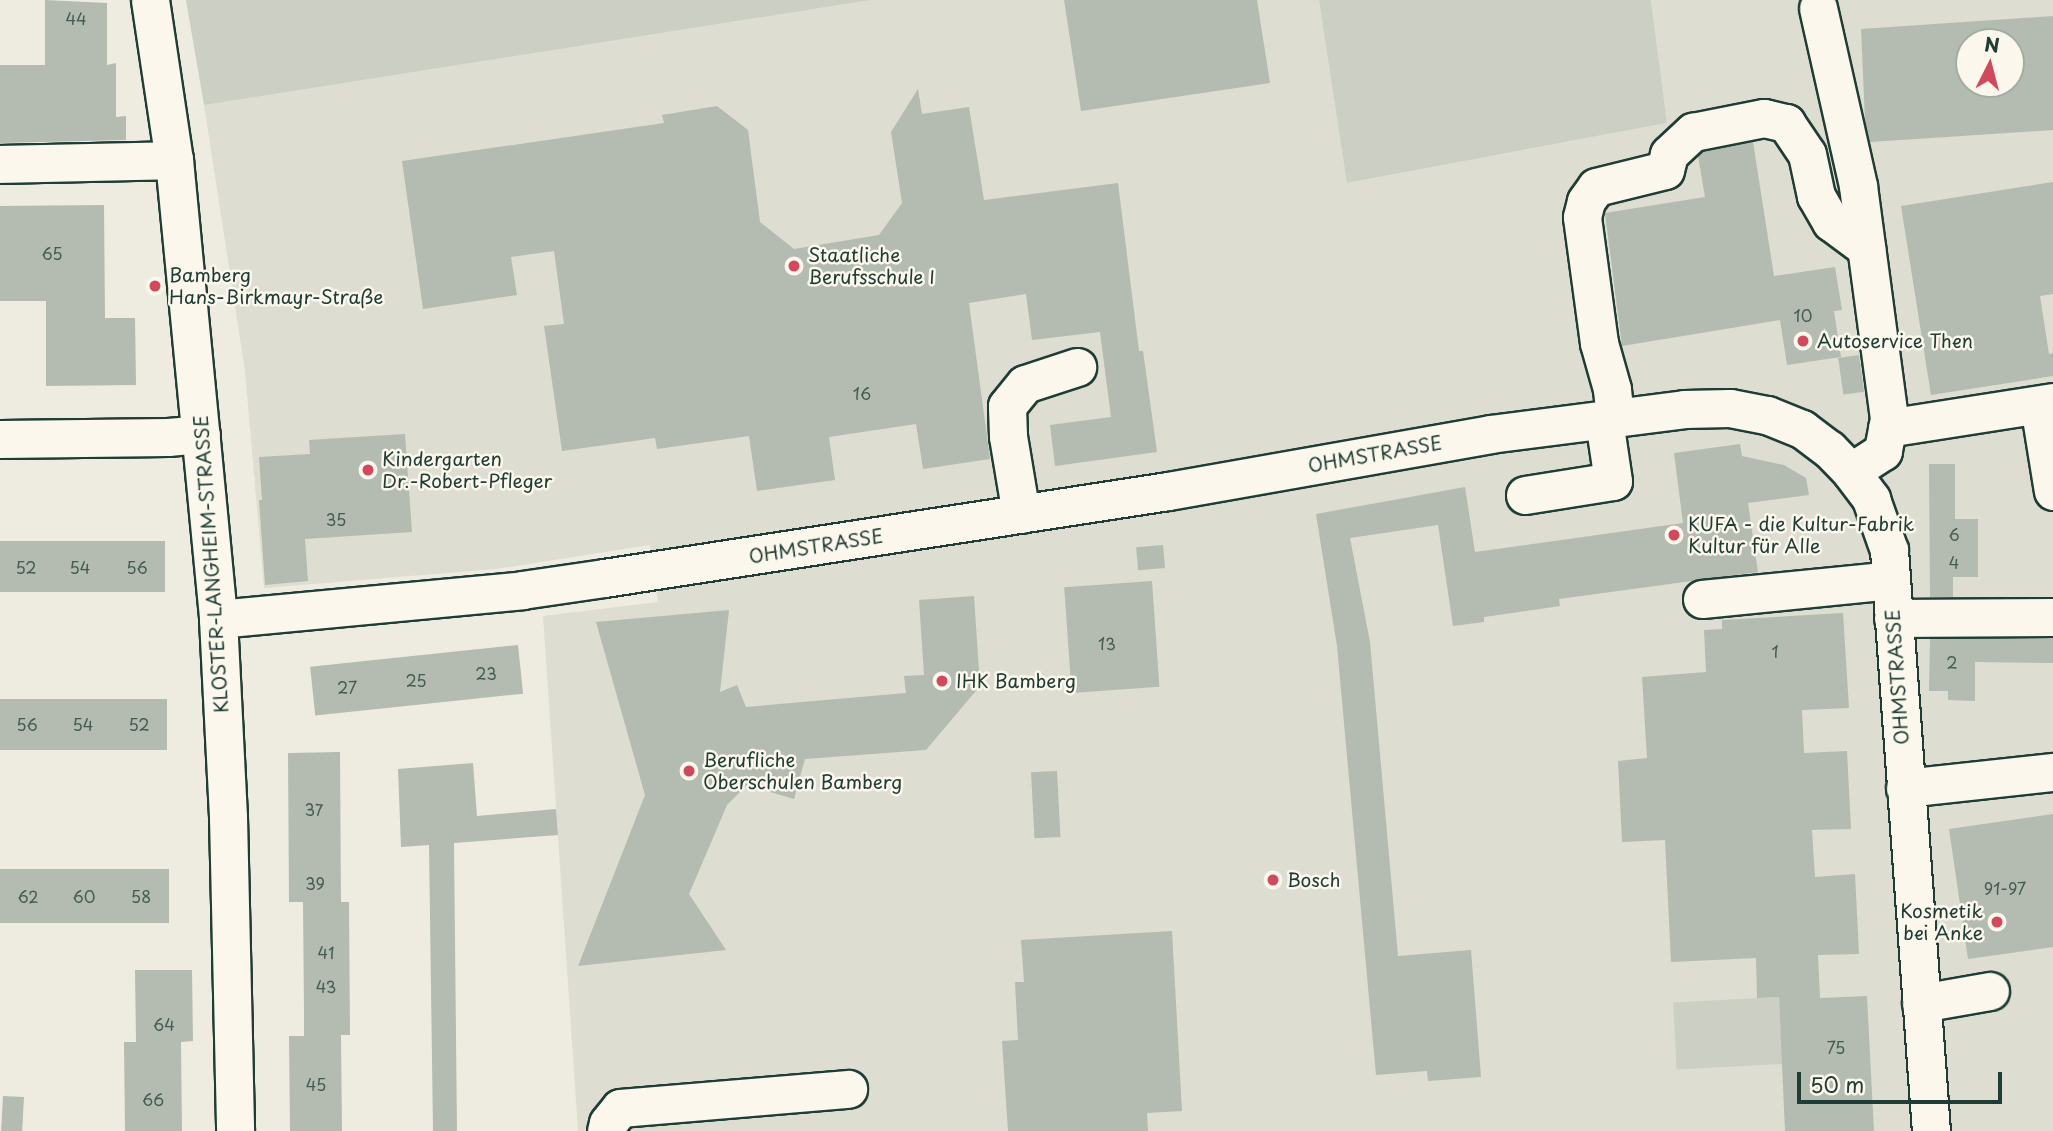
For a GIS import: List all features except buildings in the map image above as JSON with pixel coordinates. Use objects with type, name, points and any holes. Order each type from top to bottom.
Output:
[{"type":"street","name":"KLOSTER-LANGHEIM-STRASSE","points":[[150,0],[174,160],[218,619],[228,817],[235,1131]]},
{"type":"street","points":[[1818,8],[1858,186],[1889,419],[1883,451],[1851,472]]},
{"type":"street","points":[[1525,495],[1613,481],[1610,419],[1612,389],[1599,343],[1582,217],[1586,201],[1596,187],[1665,170],[1669,154],[1693,132],[1764,118],[1786,123],[1807,154],[1816,196],[1831,222],[1866,248]]},
{"type":"street","points":[[0,164],[174,160]]},
{"type":"street","points":[[1021,514],[1008,436],[1007,406],[1025,384],[1077,367]]},
{"type":"street","name":"OHMSTRASSE","points":[[218,619],[522,590],[1021,514],[1490,434],[1713,407],[1767,415],[1802,429],[1829,449],[1851,472],[1871,499],[1889,550],[1931,1131]]},
{"type":"street","points":[[1887,428],[2040,411],[2053,491]]},
{"type":"street","points":[[0,439],[168,437],[201,434]]},
{"type":"street","points":[[1702,599],[1891,580]]},
{"type":"street","points":[[1893,618],[2053,617]]},
{"type":"street","points":[[1905,788],[2053,772]]},
{"type":"street","points":[[1921,1003],[1990,991]]},
{"type":"street","points":[[606,1131],[608,1123],[620,1108],[848,1089]]},
{"type":"shaded area","points":[[186,0],[871,0],[204,105]]},
{"type":"shaded area","points":[[871,0],[1319,0],[1348,183],[1667,123],[1651,0],[2053,0],[2053,1131],[578,1131],[543,616],[658,602],[650,545],[496,569],[264,588],[245,371],[204,105]]},
{"type":"shaded area","points":[[1319,0],[1651,0],[1667,123],[1347,183]]},
{"type":"shaded area","points":[[1779,997],[1783,1064],[1677,1069],[1673,1003]]},
{"type":"place","name":"Staatliche Berufsschule I","points":[[794,266]]},
{"type":"place","name":"Bamberg Hans-Birkmayr-Straße","points":[[155,286]]},
{"type":"place","name":"Autoservice Then","points":[[1803,341]]},
{"type":"place","name":"Kindergarten Dr.-Robert-Pfleger","points":[[368,470]]},
{"type":"place","name":"KUFA - die Kultur-Fabrik Kultur für Alle","points":[[1674,535]]},
{"type":"place","name":"IHK Bamberg","points":[[942,681]]},
{"type":"place","name":"Berufliche Oberschulen Bamberg","points":[[689,771]]},
{"type":"place","name":"Bosch","points":[[1273,880]]},
{"type":"place","name":"Kosmetik bei Anke","points":[[1997,922]]}]
